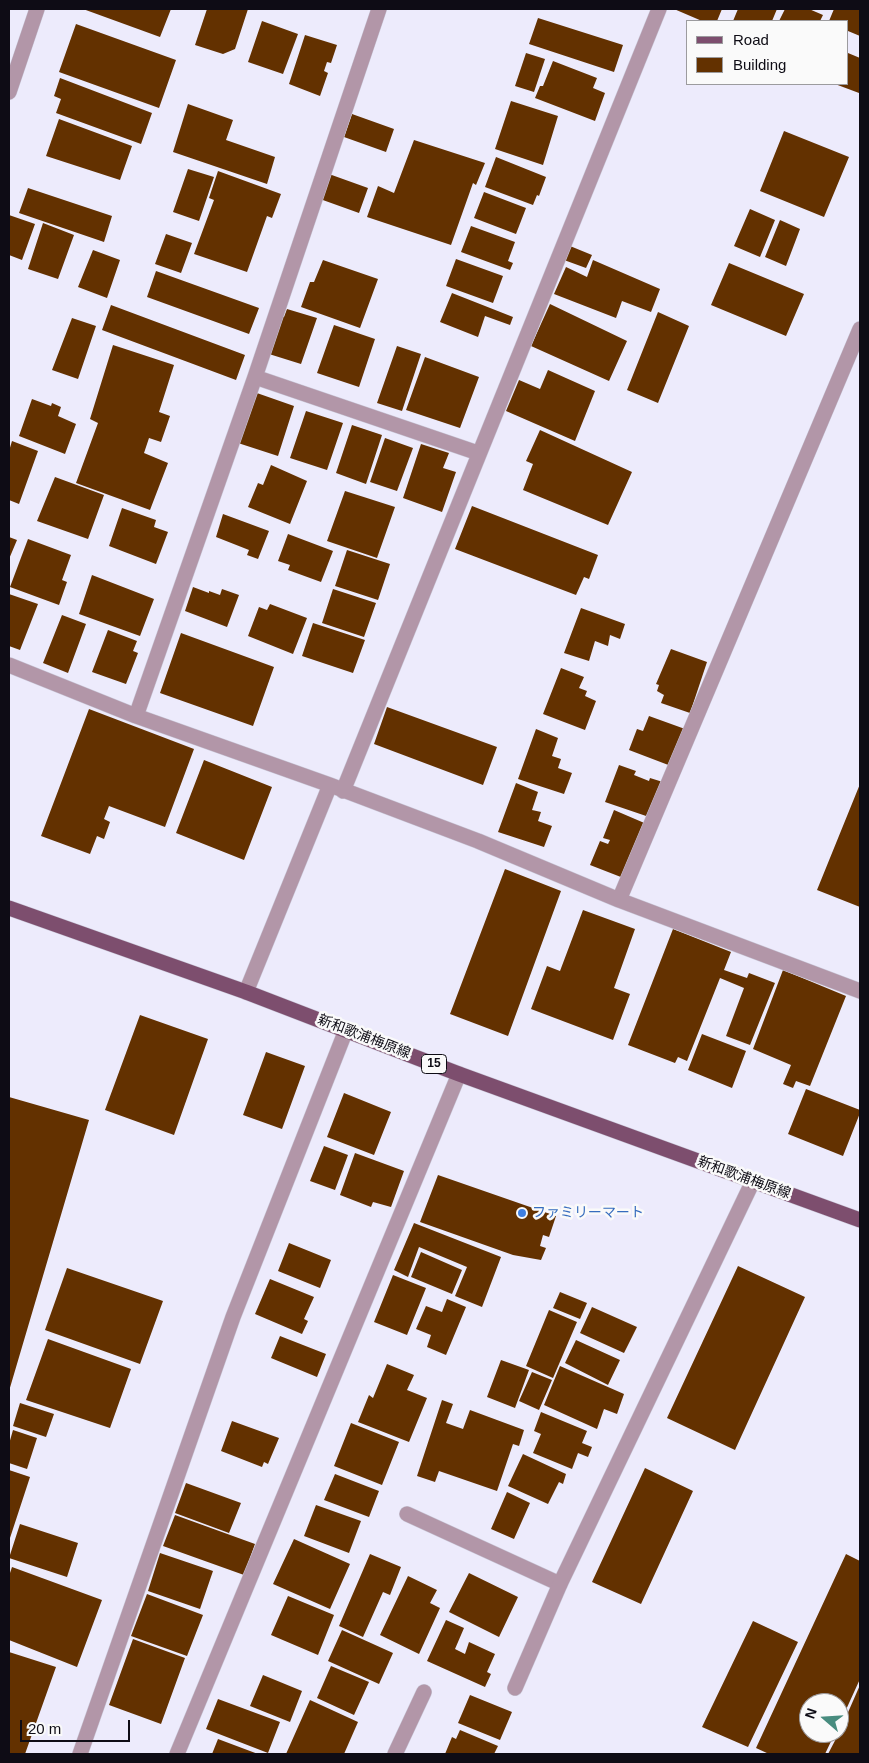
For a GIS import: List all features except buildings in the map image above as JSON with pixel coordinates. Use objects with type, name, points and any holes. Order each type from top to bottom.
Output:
[{"type":"main road","name":"新和歌浦梅原線","points":[[9,908],[246,992],[459,1074],[860,1220]]},
{"type":"street","points":[[9,92],[37,9]]},
{"type":"street","points":[[136,716],[255,377],[379,9]]},
{"type":"street","points":[[246,992],[337,788],[478,453],[658,9]]},
{"type":"street","points":[[619,900],[860,329]]},
{"type":"street","points":[[255,377],[478,453]]},
{"type":"street","points":[[9,665],[136,716],[478,841],[619,900],[860,991]]},
{"type":"street","points":[[80,1754],[232,1317],[346,1030]]},
{"type":"street","points":[[177,1754],[459,1074]]},
{"type":"street","points":[[515,1688],[560,1584],[752,1181]]},
{"type":"street","points":[[407,1514],[560,1584]]},
{"type":"street","points":[[395,1754],[424,1692]]},
{"type":"place","name":"ファミリーマート","points":[[522,1213]]}]
